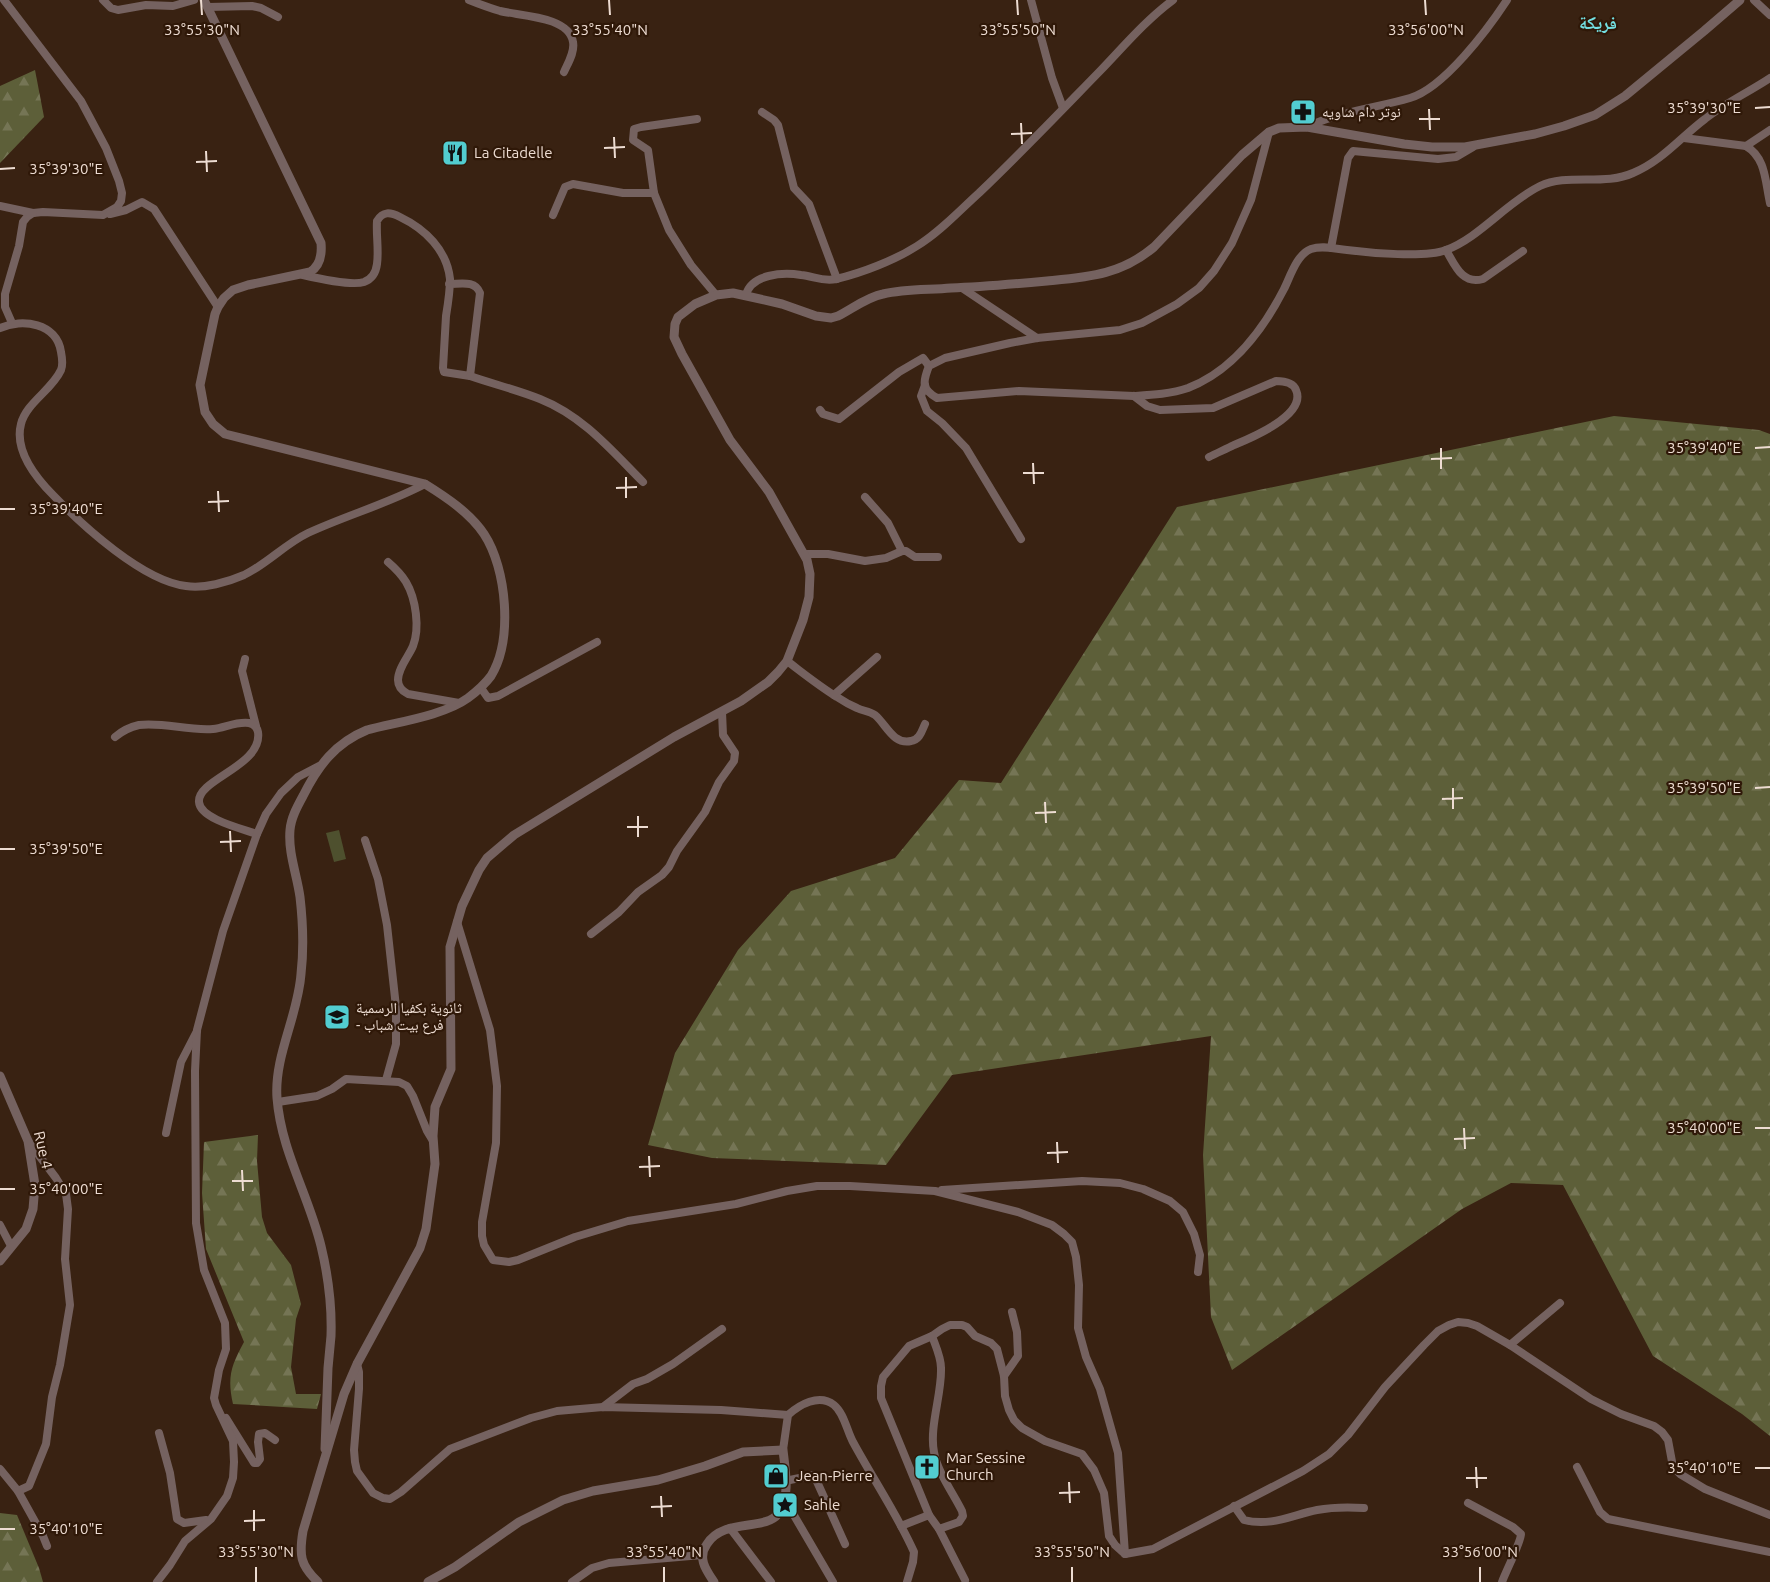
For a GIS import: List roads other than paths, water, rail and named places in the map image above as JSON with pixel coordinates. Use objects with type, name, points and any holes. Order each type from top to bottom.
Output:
[{"type":"street","points":[[4,0],[81,101],[97,130],[117,175],[122,193],[117,207],[108,214]]},
{"type":"street","points":[[103,0],[111,8],[118,10],[146,5],[173,6],[194,0]]},
{"type":"street","points":[[469,0],[500,11],[542,18],[559,24],[568,31],[574,43],[573,52],[564,72]]},
{"type":"street","points":[[1031,0],[1052,78],[1063,108]]},
{"type":"street","points":[[746,295],[750,285],[770,276],[802,274],[819,279],[837,279],[916,247],[957,213],[1007,165],[1162,8],[1173,0]]},
{"type":"street","points":[[1307,127],[1325,118],[1411,98],[1430,88],[1474,45],[1507,0]]},
{"type":"street","points":[[318,1582],[303,1564],[301,1545],[303,1531],[344,1394],[357,1364],[420,1248],[426,1229],[435,1164],[433,1136],[435,1107],[451,1069],[450,947],[469,890],[487,858],[513,835],[696,724],[722,712],[768,682],[786,661],[809,597],[810,574],[804,554],[769,492],[730,440],[682,354],[674,337],[678,317],[695,304],[716,295],[733,293],[831,318],[881,294],[898,291],[1086,278],[1108,273],[1129,265],[1154,247],[1242,155],[1269,132],[1279,128],[1307,127],[1432,147],[1465,147],[1535,134],[1564,126],[1595,115],[1633,89],[1740,0]]},
{"type":"street","points":[[1754,0],[1770,15]]},
{"type":"street","points":[[278,17],[252,6],[206,4],[321,243],[322,251],[315,269],[303,275],[248,285],[233,290],[224,298],[218,307],[200,385],[205,412],[213,424],[225,434],[425,483],[445,496],[475,523],[484,535],[495,558],[503,592],[504,634],[501,650],[490,676],[481,687],[466,699],[440,712],[367,730],[341,744],[319,766],[295,811],[290,828],[291,850],[300,896],[303,948],[297,1000],[281,1060],[277,1092],[289,1154],[321,1246],[330,1295],[331,1337],[325,1463]]},
{"type":"street","points":[[925,385],[929,393],[937,398],[1019,391],[1134,396],[1186,388],[1222,367],[1258,333],[1273,310],[1297,263],[1311,249],[1330,248],[1406,254],[1446,250],[1474,234],[1511,205],[1543,185],[1553,182],[1619,178],[1641,169],[1666,153],[1704,119],[1770,78]]},
{"type":"street","points":[[762,112],[778,125],[794,188],[809,204],[837,279]]},
{"type":"street","points":[[697,119],[634,129],[633,140],[648,150],[654,193],[669,230],[691,265],[716,295]]},
{"type":"street","points":[[1746,146],[1770,130]]},
{"type":"street","points":[[1021,539],[966,448],[927,411],[921,396],[929,366],[945,358],[1037,338],[1120,330],[1157,316],[1199,288],[1214,271],[1232,243],[1253,192],[1269,132]]},
{"type":"street","points":[[1684,138],[1746,146],[1758,155],[1770,203]]},
{"type":"street","points":[[1330,248],[1350,153],[1356,150],[1388,155],[1449,159],[1477,145]]},
{"type":"street","points":[[553,215],[565,187],[573,184],[623,193],[654,193]]},
{"type":"street","points":[[0,206],[33,213],[95,216],[126,210],[142,202],[154,209],[218,307]]},
{"type":"street","points":[[12,323],[6,307],[5,294],[19,246],[23,222],[33,213]]},
{"type":"street","points":[[303,275],[358,283],[371,278],[377,264],[377,221],[380,216],[390,213],[416,225],[438,247],[448,267],[450,284],[444,372],[470,376],[540,399],[563,411],[596,434],[643,483]]},
{"type":"street","points":[[1446,250],[1461,274],[1465,278],[1476,281],[1483,279],[1522,251]]},
{"type":"street","points":[[450,284],[475,285],[480,293],[470,376]]},
{"type":"street","points":[[962,288],[1037,338]]},
{"type":"street","points":[[0,328],[12,323],[31,323],[47,329],[60,343],[62,368],[25,415],[21,425],[21,445],[24,456],[46,488],[88,529],[135,564],[164,580],[200,587],[241,576],[307,533],[405,494],[425,483]]},
{"type":"street","points":[[820,410],[823,414],[839,419],[899,372],[923,358],[929,366]]},
{"type":"street","points":[[1134,396],[1147,406],[1160,410],[1213,408],[1225,405],[1276,381],[1285,381],[1292,385],[1297,397],[1294,408],[1279,423],[1209,457]]},
{"type":"street","points":[[865,497],[888,523],[902,551]]},
{"type":"street","points":[[804,554],[828,554],[865,561],[886,558],[902,551],[915,557],[938,557]]},
{"type":"street","points":[[388,562],[408,585],[416,620],[414,644],[399,674],[400,688],[413,696],[459,703]]},
{"type":"street","points":[[481,687],[488,698],[498,696],[597,642]]},
{"type":"street","points":[[834,695],[877,657]]},
{"type":"street","points":[[245,659],[242,667],[243,676],[258,729],[256,746],[250,755],[207,788],[201,794],[199,803],[203,812],[210,817],[257,834]]},
{"type":"street","points":[[786,661],[834,695],[877,717],[891,735],[898,739],[911,741],[916,739],[920,736],[925,724]]},
{"type":"street","points":[[591,934],[619,912],[638,892],[662,875],[705,812],[719,782],[734,761],[735,753],[723,735],[722,712]]},
{"type":"street","points":[[115,737],[124,730],[144,725],[209,729],[246,723],[256,726]]},
{"type":"street","points":[[157,1582],[185,1541],[211,1519],[227,1496],[233,1478],[233,1441],[214,1398],[215,1386],[226,1349],[225,1323],[204,1270],[196,1223],[197,1030],[223,931],[266,814],[281,793],[298,777],[319,766]]},
{"type":"street","points":[[365,840],[378,879],[387,925],[396,1007],[396,1044],[386,1080]]},
{"type":"street","points":[[457,921],[490,1030],[493,1048],[496,1143],[482,1222],[484,1245],[493,1260],[509,1262],[518,1260],[575,1237],[628,1221],[736,1204],[817,1186],[935,1191],[1082,1181],[1120,1183],[1143,1189],[1170,1201],[1183,1212],[1194,1234],[1200,1255],[1198,1272]]},
{"type":"street","points":[[166,1133],[180,1062],[197,1030]]},
{"type":"street","name":"Rue 4","points":[[0,1076],[28,1141],[34,1176],[33,1209],[26,1229],[0,1261]]},
{"type":"street","points":[[278,1102],[317,1096],[346,1079],[399,1082],[407,1086],[413,1096],[427,1131],[435,1144]]},
{"type":"street","points":[[18,1491],[29,1486],[44,1452],[70,1305],[65,1259],[68,1209],[66,1194],[28,1141]]},
{"type":"street","points":[[935,1191],[1018,1212],[1052,1225],[1072,1242],[1079,1285],[1078,1328],[1086,1357],[1100,1389],[1118,1453],[1125,1554]]},
{"type":"street","points":[[0,1225],[11,1246]]},
{"type":"street","points":[[1510,1345],[1560,1303]]},
{"type":"street","points":[[1004,1376],[1018,1356],[1017,1332],[1012,1312]]},
{"type":"street","points":[[1125,1554],[1154,1549],[1304,1471],[1329,1454],[1348,1435],[1385,1387],[1438,1331],[1458,1322],[1468,1323],[1510,1345],[1591,1399],[1621,1414],[1654,1425],[1668,1440],[1673,1467],[1680,1474],[1705,1488],[1770,1515]]},
{"type":"street","points":[[965,1580],[939,1529],[929,1515],[881,1398],[883,1377],[909,1346],[950,1325],[962,1325],[997,1349],[1009,1410],[1014,1420],[1022,1428],[1045,1441],[1082,1454],[1094,1470],[1104,1493],[1108,1536],[1125,1554]]},
{"type":"street","points":[[603,1407],[633,1384],[673,1364],[722,1329]]},
{"type":"street","points":[[932,1336],[940,1358],[941,1370],[933,1439],[934,1452],[963,1516],[959,1522],[939,1529]]},
{"type":"street","points":[[357,1364],[359,1389],[355,1462],[357,1471],[365,1483],[383,1498],[394,1498],[450,1449],[531,1418],[557,1411],[603,1407],[721,1410],[788,1415],[803,1404],[814,1401],[833,1404],[839,1411],[852,1440],[914,1552],[907,1582]]},
{"type":"street","points":[[216,1405],[236,1431],[254,1462],[257,1463],[260,1459],[259,1434],[265,1433],[275,1440]]},
{"type":"street","points":[[714,1582],[702,1555],[710,1540],[730,1528],[771,1520],[779,1513],[785,1500],[783,1450],[788,1415]]},
{"type":"street","points":[[159,1433],[170,1473],[177,1519],[187,1523],[211,1519]]},
{"type":"street","points":[[428,1582],[455,1567],[519,1522],[563,1500],[593,1491],[658,1480],[705,1467],[743,1452],[783,1450]]},
{"type":"street","points":[[1577,1467],[1600,1512],[1608,1519],[1770,1552]]},
{"type":"street","points":[[0,1469],[18,1491],[43,1536],[46,1546]]},
{"type":"street","points":[[785,1481],[814,1475],[845,1544]]},
{"type":"street","points":[[785,1500],[833,1582]]},
{"type":"street","points":[[1468,1503],[1513,1527],[1521,1534],[1521,1539],[1502,1582]]},
{"type":"street","points":[[1234,1506],[1244,1520],[1263,1523],[1286,1520],[1305,1513],[1338,1507],[1364,1508]]},
{"type":"street","points":[[901,1526],[929,1515]]},
{"type":"street","points":[[730,1528],[771,1582]]},
{"type":"street","points":[[572,1582],[592,1568],[609,1563],[702,1555]]},
{"type":"place","name":"نوتر دام شاويه","points":[[1303,112]]},
{"type":"place","name":"La Citadelle","points":[[455,153]]},
{"type":"place","name":"ثانوية بكفيا الرسمية - فرع بيت شباب","points":[[337,1017]]},
{"type":"place","name":"Mar Sessine Church","points":[[927,1467]]},
{"type":"place","name":"Jean-Pierre","points":[[776,1476]]},
{"type":"place","name":"Sahle","points":[[785,1505]]},
{"type":"district","name":"فريكة","points":[[1598,23]]}]
